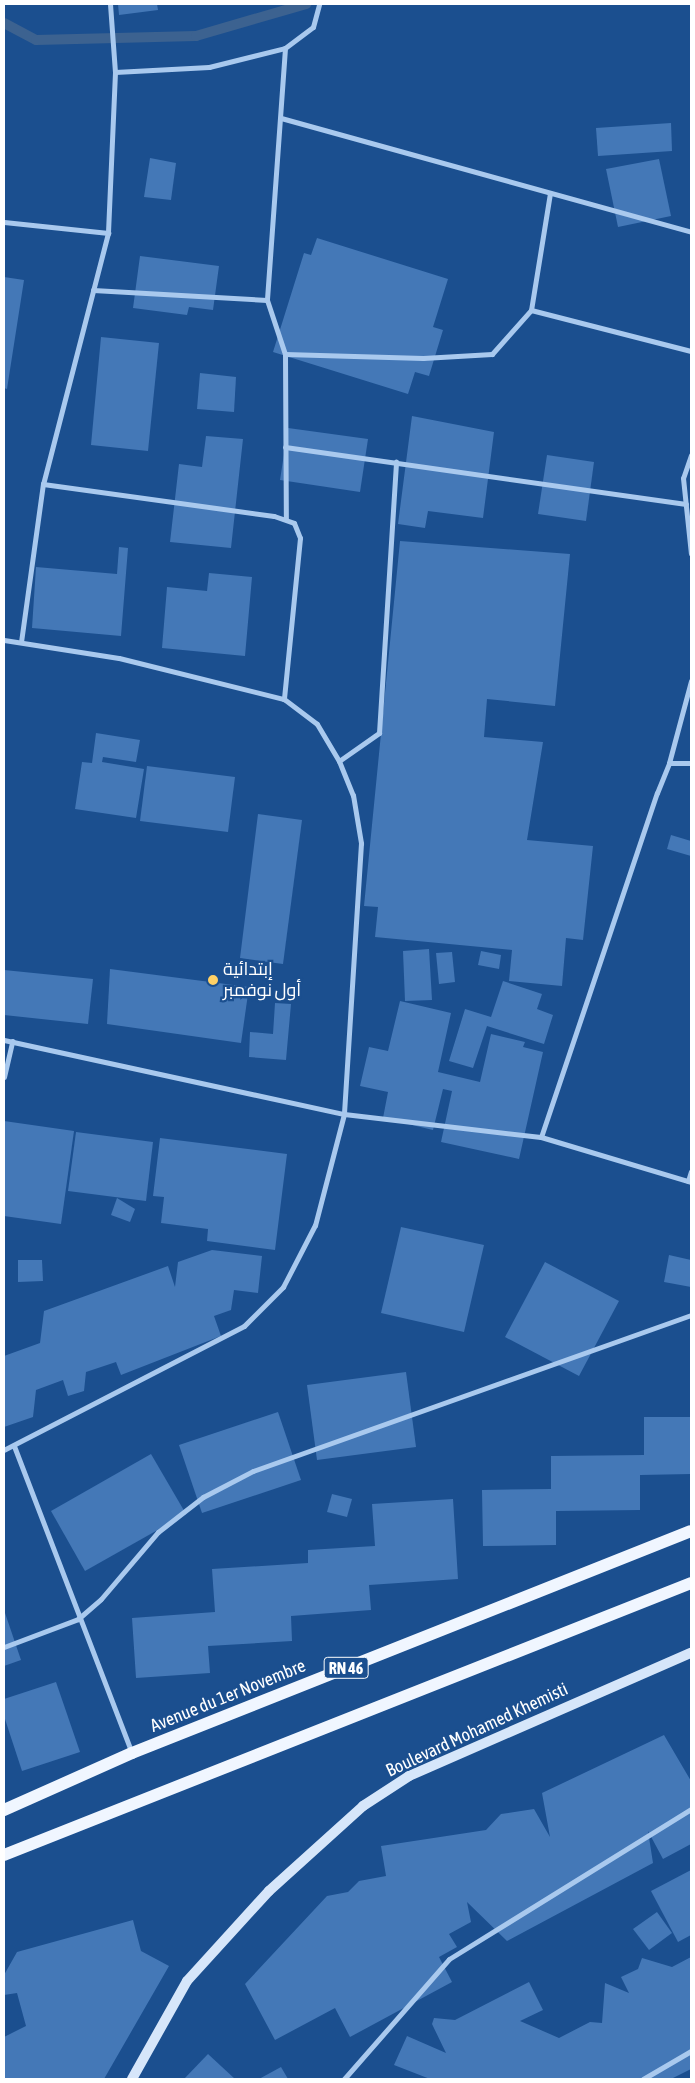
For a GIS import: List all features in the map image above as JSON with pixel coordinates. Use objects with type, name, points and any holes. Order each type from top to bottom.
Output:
[{"type":"main road","name":"Avenue du 1er Novembre","points":[[4,1810],[132,1753],[691,1531]]},
{"type":"main road","points":[[4,1855],[691,1583]]},
{"type":"main road","name":"Boulevard Mohamed Khemisti","points":[[132,2079],[187,1981],[269,1891],[363,1806],[409,1776],[690,1656]]},
{"type":"street","points":[[21,642],[43,484],[108,233],[115,72],[110,4]]},
{"type":"street","points":[[115,72],[209,67],[285,48],[313,27],[319,4]]},
{"type":"street","points":[[285,48],[267,300],[285,354],[286,519]]},
{"type":"street","points":[[281,118],[691,232]]},
{"type":"street","points":[[285,354],[423,358],[492,354],[531,310],[550,192]]},
{"type":"street","points":[[4,222],[108,233]]},
{"type":"street","points":[[94,290],[267,300]]},
{"type":"street","points":[[531,310],[691,351]]},
{"type":"street","points":[[285,447],[686,504]]},
{"type":"street","points":[[691,454],[684,467],[691,554]]},
{"type":"street","points":[[339,761],[379,733],[396,462]]},
{"type":"street","points":[[43,484],[286,519],[294,523],[300,538],[284,698]]},
{"type":"street","points":[[4,640],[119,658],[284,698],[317,724],[339,761],[353,795],[360,843],[344,1114],[315,1225],[283,1286],[244,1326],[4,1450]]},
{"type":"street","points":[[541,1137],[622,888],[669,763],[691,681]]},
{"type":"street","points":[[669,763],[691,763]]},
{"type":"street","points":[[4,1040],[344,1114],[541,1137],[689,1182],[691,1171]]},
{"type":"street","points":[[4,1078],[12,1041]]},
{"type":"street","points":[[4,1647],[78,1619],[102,1599],[158,1532],[203,1497],[253,1471],[691,1315]]},
{"type":"street","points":[[14,1446],[78,1619],[132,1753]]},
{"type":"street","points":[[344,2079],[448,1959],[691,1809]]},
{"type":"street","points":[[642,2079],[691,2052]]},
{"type":"building","points":[[118,4],[157,4],[158,10],[119,15]]},
{"type":"building","points":[[671,123],[672,151],[598,156],[596,128]]},
{"type":"building","points":[[150,158],[176,163],[171,200],[144,197]]},
{"type":"building","points":[[659,159],[671,216],[618,227],[606,169]]},
{"type":"building","points":[[317,238],[448,279],[433,327],[443,330],[429,376],[415,372],[408,394],[273,352],[304,253],[311,255]]},
{"type":"building","points":[[140,256],[219,266],[213,310],[189,307],[187,315],[133,308]]},
{"type":"building","points":[[4,277],[24,280],[7,389],[4,388]]},
{"type":"building","points":[[101,337],[159,343],[148,451],[91,445]]},
{"type":"building","points":[[200,373],[236,377],[234,412],[197,409]]},
{"type":"building","points":[[412,416],[494,432],[483,518],[428,511],[425,528],[398,524]]},
{"type":"building","points":[[288,428],[368,439],[360,492],[280,480]]},
{"type":"building","points":[[206,436],[243,439],[231,548],[170,542],[179,464],[202,467]]},
{"type":"building","points":[[547,455],[594,462],[586,521],[538,514]]},
{"type":"building","points":[[400,541],[570,554],[555,706],[487,699],[484,737],[543,742],[527,840],[593,846],[583,940],[566,938],[562,986],[509,981],[512,950],[375,937],[378,907],[364,906]]},
{"type":"building","points":[[119,547],[128,548],[121,636],[32,628],[36,567],[117,574]]},
{"type":"building","points":[[209,573],[252,577],[245,656],[162,648],[167,587],[207,591]]},
{"type":"building","points":[[96,733],[140,740],[136,762],[103,757],[102,762],[144,769],[136,818],[75,809],[82,762],[92,763]]},
{"type":"building","points":[[147,766],[235,777],[228,832],[140,821]]},
{"type":"building","points":[[258,814],[302,820],[283,964],[240,958]]},
{"type":"building","points":[[671,835],[691,841],[691,856],[667,849]]},
{"type":"building","points":[[429,949],[432,1000],[405,1001],[403,951]]},
{"type":"building","points":[[481,951],[501,955],[499,969],[478,965]]},
{"type":"building","points":[[452,952],[455,982],[439,984],[436,953]]},
{"type":"building","points":[[110,969],[249,987],[241,1043],[107,1024]]},
{"type":"building","points":[[4,970],[93,979],[88,1024],[4,1015]]},
{"type":"building","points":[[503,981],[542,994],[537,1009],[553,1015],[544,1044],[487,1026],[473,1068],[449,1061],[465,1009],[491,1017]]},
{"type":"building","points":[[400,1001],[451,1013],[438,1072],[480,1082],[491,1034],[525,1042],[523,1047],[543,1052],[519,1159],[441,1142],[452,1091],[443,1089],[433,1130],[383,1118],[388,1092],[360,1086],[369,1047],[388,1051]]},
{"type":"building","points":[[275,1003],[291,1004],[286,1060],[249,1057],[250,1032],[273,1034]]},
{"type":"building","points":[[4,1121],[74,1131],[61,1224],[4,1216]]},
{"type":"building","points":[[76,1132],[153,1142],[146,1201],[68,1191]]},
{"type":"building","points":[[160,1138],[287,1154],[275,1250],[207,1241],[208,1229],[161,1223],[164,1197],[153,1196]]},
{"type":"building","points":[[117,1198],[135,1209],[130,1222],[111,1215]]},
{"type":"building","points":[[401,1227],[484,1245],[464,1332],[381,1313]]},
{"type":"building","points":[[212,1250],[262,1256],[258,1293],[234,1290],[231,1310],[214,1316],[221,1336],[121,1375],[116,1362],[86,1372],[84,1391],[68,1396],[63,1380],[36,1390],[33,1417],[4,1427],[4,1356],[40,1343],[44,1311],[168,1266],[175,1287],[178,1262]]},
{"type":"building","points":[[669,1255],[691,1260],[691,1287],[664,1282]]},
{"type":"building","points":[[18,1260],[42,1260],[43,1281],[18,1282]]},
{"type":"building","points":[[545,1262],[619,1301],[579,1376],[505,1337]]},
{"type":"building","points":[[406,1372],[416,1447],[317,1460],[307,1385]]},
{"type":"building","points":[[278,1412],[301,1480],[202,1513],[179,1445]]},
{"type":"building","points":[[644,1417],[691,1417],[691,1474],[640,1475],[640,1510],[556,1511],[556,1545],[483,1546],[482,1490],[551,1489],[551,1456],[644,1455]]},
{"type":"building","points":[[151,1454],[186,1514],[85,1571],[51,1511]]},
{"type":"building","points":[[332,1494],[352,1499],[347,1517],[327,1512]]},
{"type":"building","points":[[453,1499],[458,1579],[369,1585],[371,1610],[291,1616],[292,1641],[208,1646],[210,1673],[136,1678],[132,1618],[215,1612],[212,1569],[308,1563],[308,1550],[375,1546],[372,1504]]},
{"type":"building","points":[[4,1610],[21,1660],[4,1666]]},
{"type":"building","points":[[56,1682],[80,1752],[22,1771],[4,1716],[4,1699]]},
{"type":"building","points":[[664,1735],[691,1781],[691,1844],[663,1859],[648,1831],[653,1863],[507,1941],[467,1902],[471,1922],[449,1934],[457,1947],[439,1957],[452,1982],[350,2037],[335,2008],[275,2040],[245,1984],[327,1896],[348,1892],[359,1881],[386,1876],[381,1846],[486,1830],[501,1814],[534,1809],[550,1837],[542,1793]]},
{"type":"building","points":[[691,1870],[691,1935],[678,1942],[651,1891]]},
{"type":"building","points":[[657,1912],[672,1933],[649,1950],[633,1929]]},
{"type":"building","points":[[133,1920],[141,1951],[169,1966],[104,2079],[4,2079],[4,2037],[26,2026],[17,1993],[4,1995],[4,1975],[17,1952]]},
{"type":"building","points":[[691,1957],[691,2069],[671,2079],[430,2079],[394,2065],[407,2036],[446,2053],[432,2024],[434,2018],[455,2020],[529,1982],[543,2010],[520,2021],[559,2038],[590,2022],[602,2023],[605,1983],[629,1993],[621,1977],[638,1969],[642,1958],[672,1967]]},
{"type":"building","points":[[208,2054],[235,2079],[184,2079]]},
{"type":"building","points":[[281,2067],[288,2079],[259,2079]]},
{"type":"waterway","points":[[4,23],[36,40],[196,36],[306,4]]},
{"type":"place","name":"إبتدائية أول نوفمبر","points":[[213,980]]}]
